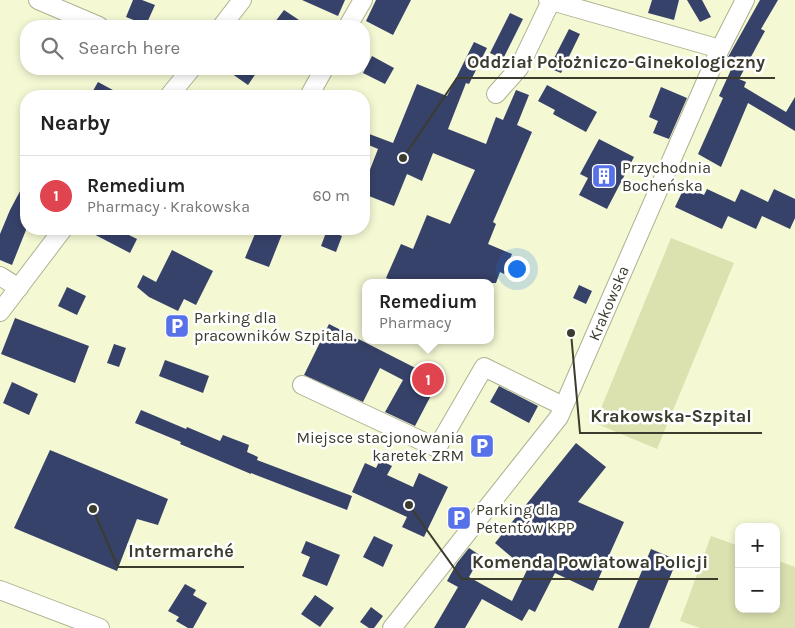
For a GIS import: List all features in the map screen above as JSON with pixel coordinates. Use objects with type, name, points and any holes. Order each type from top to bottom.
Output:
[{"type":"street","points":[[38,0],[85,20]]},
{"type":"street","points":[[227,20],[242,0]]},
{"type":"street","points":[[351,20],[363,0]]},
{"type":"street","name":"Krakowska","points":[[392,628],[559,417],[720,49],[745,0]]},
{"type":"street","points":[[496,94],[519,68],[550,1],[720,49]]},
{"type":"street","points":[[174,90],[186,75]]},
{"type":"street","points":[[312,90],[321,75]]},
{"type":"street","points":[[0,312],[59,235]]},
{"type":"street","points":[[0,276],[19,288]]},
{"type":"street","points":[[302,385],[437,448],[484,367],[563,406]]},
{"type":"street","points":[[0,590],[81,625],[100,628]]},
{"type":"green space","points":[[671,238],[734,263],[657,449],[595,423]]},
{"type":"green space","points":[[711,536],[735,545],[735,613],[780,613],[780,561],[795,567],[795,628],[700,628],[680,621]]},
{"type":"building","points":[[133,0],[142,0],[155,5],[148,20],[134,20],[126,17]]},
{"type":"building","points":[[302,0],[345,0],[338,16]]},
{"type":"building","points":[[376,0],[411,0],[393,35],[370,23],[370,20],[366,20]]},
{"type":"building","points":[[652,0],[679,0],[674,20],[648,13]]},
{"type":"building","points":[[687,0],[702,0],[711,17],[700,22]]},
{"type":"building","points":[[760,0],[778,0],[761,29],[765,31],[739,79],[746,82],[744,87],[786,112],[795,97],[795,131],[748,103],[721,167],[698,154],[723,98],[719,96],[735,61],[728,57]]},
{"type":"building","points":[[284,10],[299,20],[276,20]]},
{"type":"building","points":[[510,13],[523,19],[503,59],[490,53]]},
{"type":"building","points":[[569,29],[580,34],[561,73],[549,68]]},
{"type":"building","points":[[474,42],[487,48],[469,84],[466,83],[448,129],[486,144],[496,117],[503,120],[516,90],[529,95],[517,125],[532,132],[493,222],[496,224],[488,244],[512,254],[504,274],[500,272],[496,283],[494,283],[494,279],[386,278],[401,244],[413,249],[427,215],[450,224],[475,170],[433,153],[422,181],[407,174],[394,206],[370,196],[370,170],[378,149],[370,146],[370,134],[393,143],[417,84],[447,96]]},
{"type":"building","points":[[372,56],[394,68],[385,84],[367,75],[370,75],[370,60]]},
{"type":"building","points":[[234,75],[255,75],[248,85]]},
{"type":"building","points":[[98,82],[113,90],[93,90]]},
{"type":"building","points":[[547,85],[597,112],[586,132],[553,114],[555,110],[538,101]]},
{"type":"building","points":[[661,87],[687,98],[669,139],[653,133],[658,121],[649,117]]},
{"type":"building","name":"Przychodnia Bocheńska","points":[[599,139],[634,157],[607,209],[579,195],[588,178],[580,174]]},
{"type":"building","points":[[685,186],[704,195],[707,189],[735,202],[741,189],[768,202],[774,189],[795,199],[795,218],[790,229],[762,216],[756,229],[728,216],[722,229],[675,207]]},
{"type":"building","points":[[20,191],[20,235],[24,235],[12,265],[0,260],[0,234]]},
{"type":"building","points":[[96,235],[129,235],[137,239],[130,253]]},
{"type":"building","points":[[255,235],[282,235],[269,267],[245,258]]},
{"type":"building","points":[[325,235],[342,236],[336,252],[321,246]]},
{"type":"building","points":[[172,250],[213,271],[196,305],[184,299],[178,311],[149,297],[137,287],[143,275],[156,282]]},
{"type":"building","points":[[579,285],[592,291],[586,304],[573,298]]},
{"type":"building","points":[[67,287],[86,296],[77,315],[58,306]]},
{"type":"building","points":[[15,318],[89,346],[75,383],[1,354]]},
{"type":"building","points":[[329,324],[362,341],[362,344],[368,344],[439,380],[415,426],[385,412],[403,380],[380,368],[363,402],[304,375]]},
{"type":"building","points":[[114,344],[126,348],[119,367],[107,363]]},
{"type":"building","points":[[165,360],[209,376],[203,393],[159,376]]},
{"type":"building","points":[[12,382],[38,394],[29,415],[3,403]]},
{"type":"building","points":[[499,386],[538,406],[529,423],[490,402]]},
{"type":"building","points":[[141,410],[220,441],[223,435],[249,445],[247,452],[258,457],[257,460],[352,496],[347,510],[251,474],[135,423]]},
{"type":"building","points":[[576,443],[606,467],[578,502],[624,522],[593,591],[555,573],[535,612],[529,609],[522,621],[482,599],[465,628],[434,628],[458,587],[447,581],[457,563],[469,548],[481,556],[469,577],[512,601],[527,570],[495,543]]},
{"type":"building","points":[[50,450],[168,499],[158,525],[137,519],[117,571],[14,528]]},
{"type":"building","points":[[380,460],[392,466],[387,475],[413,487],[419,473],[448,487],[424,537],[402,527],[407,517],[352,492],[365,463],[376,468]]},
{"type":"building","points":[[374,536],[393,545],[383,567],[363,557]]},
{"type":"building","points":[[306,541],[340,555],[327,586],[302,576],[310,557],[301,553]]},
{"type":"building","points":[[651,549],[677,560],[649,628],[618,628]]},
{"type":"building","points":[[185,584],[196,590],[193,595],[207,603],[193,628],[188,628],[176,621],[179,617],[168,611]]},
{"type":"building","points":[[315,595],[334,608],[320,627],[301,614]]},
{"type":"building","points":[[371,607],[383,616],[374,628],[369,628],[360,622]]},
{"type":"place","name":"Oddział Położniczo-Ginekologiczny","points":[[403,158]]},
{"type":"place","name":"Przychodnia Bocheńska","points":[[604,176]]},
{"type":"place","name":"Parking dla pracowników Szpitala.","points":[[177,326]]},
{"type":"place","name":"Krakowska-Szpital","points":[[571,333]]},
{"type":"place","name":"Remedium","points":[[428,379]]},
{"type":"place","name":"Miejsce stacjonowania karetek ZRM","points":[[482,446]]},
{"type":"place","name":"Komenda Powiatowa Policji","points":[[409,505]]},
{"type":"place","name":"Intermarché","points":[[93,509]]},
{"type":"place","name":"Parking dla Petentów KPP","points":[[459,518]]}]
